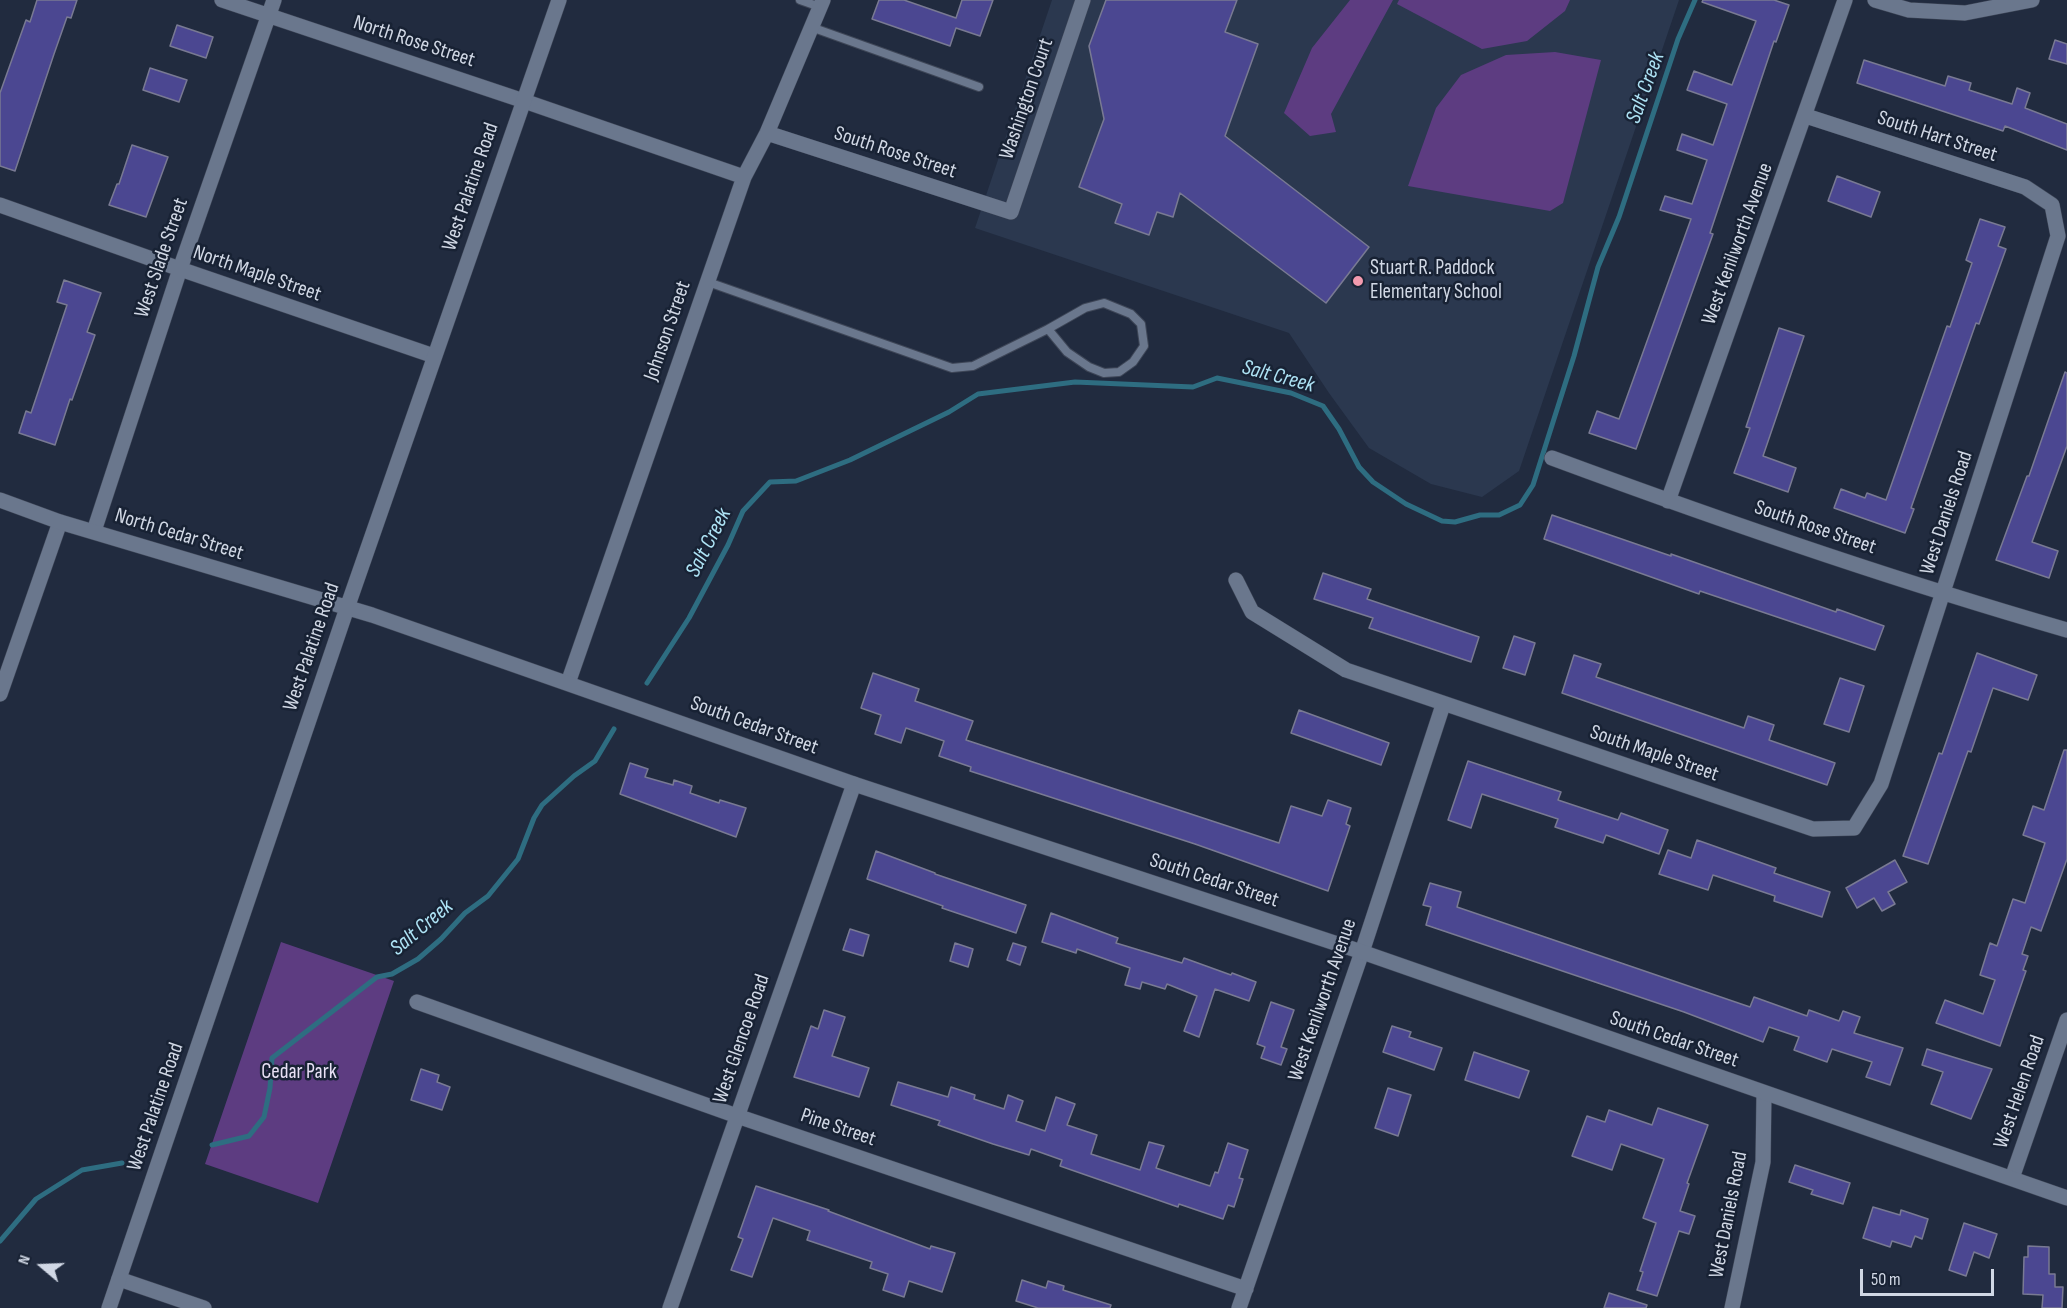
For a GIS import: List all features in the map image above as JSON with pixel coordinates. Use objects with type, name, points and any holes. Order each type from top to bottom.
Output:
[{"type":"street","name":"North Rose Street","points":[[222,0],[524,100]]},
{"type":"street","name":"West Slade Street","points":[[94,531],[180,269],[274,0]]},
{"type":"street","name":"West Palatine Road","points":[[109,1308],[347,608],[559,0]]},
{"type":"street","name":"Washington Court","points":[[1011,212],[1083,0]]},
{"type":"street","name":"West Kenilworth Avenue","points":[[1668,501],[1806,116],[1845,0]]},
{"type":"street","points":[[1875,0],[1909,10],[1965,13],[2032,0]]},
{"type":"street","name":"Johnson Street","points":[[568,682],[744,177],[767,133],[821,3]]},
{"type":"street","points":[[524,100],[744,177]]},
{"type":"street","name":"South Hart Street","points":[[1806,116],[2025,187],[2052,205]]},
{"type":"street","name":"South Rose Street","points":[[767,133],[1011,212]]},
{"type":"street","name":"North Maple Street","points":[[0,205],[434,356]]},
{"type":"street","name":"West Daniels Road","points":[[1854,828],[1881,784],[2058,236],[2052,205]]},
{"type":"street","name":"South Rose Street","points":[[1552,458],[1668,501],[1942,594],[2067,630]]},
{"type":"street","name":"North Cedar Street","points":[[0,500],[60,522],[347,608]]},
{"type":"street","points":[[0,694],[60,522]]},
{"type":"street","name":"South Maple Street","points":[[1236,580],[1252,612],[1346,670],[1443,705],[1813,829],[1854,828]]},
{"type":"street","name":"South Cedar Street","points":[[347,608],[568,682],[854,784],[1362,952],[2067,1198]]},
{"type":"street","name":"West Kenilworth Avenue","points":[[1239,1308],[1362,952],[1443,705]]},
{"type":"street","name":"West Glencoe Road","points":[[670,1308],[854,784]]},
{"type":"street","name":"Pine Street","points":[[417,1002],[737,1116],[1246,1289]]},
{"type":"street","name":"West Helen Road","points":[[2012,1178],[2067,1020]]},
{"type":"street","name":"West Daniels Road","points":[[1732,1308],[1763,1162],[1764,1094]]},
{"type":"street","points":[[119,1279],[204,1308]]},
{"type":"lane","points":[[800,0],[821,3]]},
{"type":"lane","points":[[812,27],[979,87]]},
{"type":"lane","points":[[708,282],[952,368],[973,366],[1085,308],[1104,303],[1131,314],[1142,324],[1144,346],[1133,362],[1119,372],[1104,373],[1067,352],[1048,329]]},
{"type":"shaded area","name":"Stuart R. Paddock Elementary School","points":[[1052,0],[1679,0],[1519,471],[1482,497],[1431,484],[1369,448],[1289,333],[975,228]]},
{"type":"green space","points":[[1350,0],[1393,0],[1331,114],[1336,132],[1310,136],[1284,113],[1312,48]]},
{"type":"green space","points":[[1399,0],[1570,0],[1565,11],[1527,41],[1482,49],[1397,4]]},
{"type":"green space","points":[[1555,52],[1601,60],[1563,203],[1550,211],[1408,186],[1436,108],[1461,75],[1506,55]]},
{"type":"green space","name":"Cedar Park","points":[[281,942],[394,981],[318,1203],[205,1164]]},
{"type":"building","points":[[37,0],[77,0],[71,18],[67,17],[15,171],[0,166],[0,93],[26,20],[30,22]]},
{"type":"building","points":[[879,0],[904,0],[956,18],[962,0],[993,0],[980,36],[956,28],[950,46],[872,19]]},
{"type":"building","points":[[1106,0],[1237,0],[1225,32],[1258,44],[1225,136],[1369,247],[1326,303],[1180,193],[1173,217],[1157,212],[1149,235],[1115,223],[1122,204],[1079,187],[1104,119],[1089,46]]},
{"type":"building","points":[[1703,0],[1774,0],[1789,5],[1776,42],[1774,41],[1710,233],[1713,234],[1636,449],[1589,433],[1597,411],[1619,419],[1691,219],[1660,210],[1665,196],[1692,204],[1707,160],[1677,150],[1682,134],[1713,145],[1727,104],[1687,90],[1694,71],[1732,85],[1756,21],[1702,2]]},
{"type":"building","points":[[177,25],[213,37],[206,58],[170,46]]},
{"type":"building","points":[[2055,40],[2067,44],[2067,64],[2049,59]]},
{"type":"building","points":[[1864,60],[1945,86],[1948,76],[1971,83],[1969,90],[2012,104],[2017,88],[2030,93],[2025,108],[2067,124],[2067,150],[2005,126],[2003,131],[1857,83]]},
{"type":"building","points":[[150,68],[187,80],[179,102],[143,90]]},
{"type":"building","points":[[132,145],[168,157],[146,217],[109,205],[117,184],[119,184]]},
{"type":"building","points":[[1837,176],[1880,192],[1871,217],[1828,201]]},
{"type":"building","points":[[1980,219],[2005,227],[1998,246],[2006,249],[1979,324],[1976,323],[1911,508],[1914,509],[1905,533],[1834,508],[1841,489],[1865,498],[1867,493],[1886,500],[1947,326],[1950,327],[1972,263],[1966,260]]},
{"type":"building","points":[[64,280],[101,293],[87,332],[95,335],[55,445],[19,433],[26,411],[31,413],[67,305],[57,302]]},
{"type":"building","points":[[1779,328],[1804,336],[1763,456],[1796,468],[1788,492],[1734,473],[1750,428],[1746,427]]},
{"type":"building","points":[[2065,372],[2067,373],[2067,446],[2032,542],[2058,551],[2049,578],[1996,560],[2027,476],[2029,476]]},
{"type":"building","points":[[1552,515],[1836,612],[1837,609],[1884,626],[1875,650],[1700,591],[1699,594],[1544,539]]},
{"type":"building","points":[[1323,573],[1371,589],[1367,599],[1479,637],[1471,662],[1369,628],[1373,618],[1314,599]]},
{"type":"building","points":[[1514,636],[1535,643],[1525,675],[1503,668]]},
{"type":"building","points":[[1977,653],[2037,675],[2028,700],[1993,688],[1928,864],[1903,856]]},
{"type":"building","points":[[1574,655],[1601,664],[1596,677],[1744,728],[1748,716],[1774,725],[1769,740],[1835,763],[1827,785],[1562,693]]},
{"type":"building","points":[[873,673],[919,689],[915,701],[973,721],[966,740],[1279,843],[1291,806],[1322,816],[1328,800],[1351,808],[1346,824],[1350,826],[1328,891],[1195,844],[970,771],[971,767],[939,756],[944,741],[906,728],[901,743],[875,734],[881,715],[861,708]]},
{"type":"building","points":[[1840,678],[1864,686],[1849,732],[1824,724]]},
{"type":"building","points":[[1299,710],[1389,743],[1381,765],[1291,733]]},
{"type":"building","points":[[2064,750],[2067,750],[2067,859],[2041,931],[2031,927],[2022,954],[2028,956],[2023,970],[2026,971],[2000,1046],[1936,1023],[1945,1000],[1983,1014],[1995,980],[1980,975],[1990,943],[1997,946],[2013,899],[2025,903],[2045,843],[2023,835],[2033,806],[2044,810]]},
{"type":"building","points":[[1468,761],[1561,792],[1558,800],[1618,820],[1621,813],[1668,830],[1659,854],[1606,835],[1603,843],[1555,827],[1558,819],[1482,794],[1471,828],[1448,820]]},
{"type":"building","points":[[630,763],[648,769],[645,777],[673,785],[674,780],[692,786],[690,793],[719,803],[720,800],[746,808],[736,837],[620,794]]},
{"type":"building","points":[[1697,840],[1776,868],[1774,873],[1830,892],[1822,917],[1774,901],[1775,896],[1713,875],[1708,890],[1659,874],[1668,850],[1691,858]]},
{"type":"building","points":[[876,851],[1026,905],[1016,933],[867,879]]},
{"type":"building","points":[[1895,860],[1907,882],[1888,892],[1895,904],[1882,911],[1874,898],[1857,908],[1846,888]]},
{"type":"building","points":[[1430,883],[1461,892],[1457,907],[1750,1007],[1754,997],[1807,1016],[1809,1010],[1839,1021],[1843,1011],[1860,1017],[1854,1033],[1903,1048],[1890,1085],[1866,1077],[1872,1062],[1832,1049],[1827,1062],[1794,1050],[1799,1037],[1769,1027],[1763,1042],[1684,1012],[1426,925],[1431,907],[1423,905]]},
{"type":"building","points":[[1051,913],[1118,938],[1116,943],[1182,963],[1184,958],[1256,982],[1249,1001],[1215,989],[1199,1037],[1184,1031],[1197,996],[1167,984],[1165,989],[1142,982],[1140,989],[1125,985],[1130,968],[1077,949],[1076,953],[1042,942]]},
{"type":"building","points":[[850,929],[869,935],[863,956],[843,950]]},
{"type":"building","points":[[955,943],[973,949],[968,967],[950,961]]},
{"type":"building","points":[[1013,943],[1026,947],[1020,965],[1007,960]]},
{"type":"building","points":[[1271,1002],[1294,1010],[1281,1047],[1287,1049],[1281,1065],[1261,1058],[1265,1047],[1257,1044]]},
{"type":"building","points":[[824,1010],[845,1017],[832,1056],[869,1068],[859,1097],[794,1077],[811,1026],[818,1029]]},
{"type":"building","points":[[1392,1026],[1411,1032],[1409,1037],[1442,1048],[1434,1070],[1383,1052]]},
{"type":"building","points":[[1927,1049],[1992,1069],[1971,1119],[1931,1104],[1943,1072],[1922,1065]]},
{"type":"building","points":[[1474,1052],[1529,1071],[1519,1098],[1465,1080]]},
{"type":"building","points":[[421,1069],[439,1075],[437,1082],[450,1087],[442,1110],[411,1100]]},
{"type":"building","points":[[898,1082],[948,1097],[951,1087],[975,1095],[974,1099],[1004,1109],[1008,1095],[1023,1101],[1016,1121],[1045,1131],[1056,1097],[1075,1104],[1067,1125],[1097,1135],[1091,1154],[1140,1170],[1149,1142],[1164,1146],[1156,1168],[1210,1186],[1215,1172],[1218,1173],[1228,1143],[1248,1150],[1239,1178],[1243,1179],[1234,1207],[1228,1205],[1223,1219],[1179,1204],[1178,1207],[1060,1166],[1062,1160],[1031,1149],[1029,1155],[938,1125],[940,1121],[891,1105]]},
{"type":"building","points":[[1388,1088],[1411,1095],[1398,1136],[1375,1128]]},
{"type":"building","points":[[1658,1108],[1708,1125],[1687,1183],[1689,1184],[1680,1211],[1695,1216],[1689,1234],[1679,1231],[1657,1296],[1637,1290],[1643,1272],[1640,1271],[1656,1223],[1643,1218],[1664,1159],[1621,1144],[1612,1170],[1572,1156],[1587,1116],[1605,1122],[1609,1110],[1652,1125]]},
{"type":"building","points":[[1795,1165],[1850,1183],[1843,1204],[1811,1194],[1813,1190],[1789,1182]]},
{"type":"building","points":[[756,1186],[829,1210],[930,1249],[931,1246],[955,1253],[942,1292],[909,1281],[904,1297],[883,1290],[888,1274],[870,1268],[872,1262],[807,1240],[810,1231],[773,1218],[752,1277],[731,1270],[743,1239],[738,1237]]},
{"type":"building","points":[[1873,1207],[1900,1215],[1901,1210],[1928,1219],[1922,1239],[1915,1236],[1911,1247],[1892,1241],[1890,1247],[1863,1238]]},
{"type":"building","points":[[1964,1223],[1997,1234],[1989,1258],[1974,1252],[1966,1276],[1949,1270]]},
{"type":"building","points":[[2028,1246],[2049,1247],[2049,1274],[2055,1274],[2055,1287],[2063,1287],[2062,1308],[2042,1308],[2043,1295],[2023,1294],[2024,1257],[2028,1257]]},
{"type":"building","points":[[1022,1280],[1046,1288],[1048,1281],[1064,1286],[1063,1290],[1111,1305],[1110,1308],[1038,1308],[1016,1301]]},
{"type":"building","points":[[1609,1293],[1647,1305],[1646,1308],[1604,1308]]},
{"type":"waterway","name":"Salt Creek","points":[[647,683],[689,618],[728,545],[743,511],[770,482],[796,481],[850,460],[949,412],[978,394],[1075,382],[1193,387],[1217,378],[1291,393],[1323,406],[1339,429],[1359,467],[1373,482],[1406,504],[1442,521],[1455,522],[1480,515],[1499,515],[1520,505],[1533,485],[1574,356],[1598,267],[1619,217],[1678,39],[1695,0]]},
{"type":"waterway","name":"Salt Creek","points":[[212,1145],[249,1136],[264,1117],[270,1088],[272,1058],[377,977],[392,974],[418,959],[465,913],[488,896],[518,859],[534,818],[542,805],[574,776],[595,761],[614,729]]},
{"type":"waterway","name":"Salt Creek","points":[[0,1241],[36,1199],[82,1170],[122,1163]]},
{"type":"place","name":"Stuart R. Paddock Elementary School","points":[[1358,281]]}]
